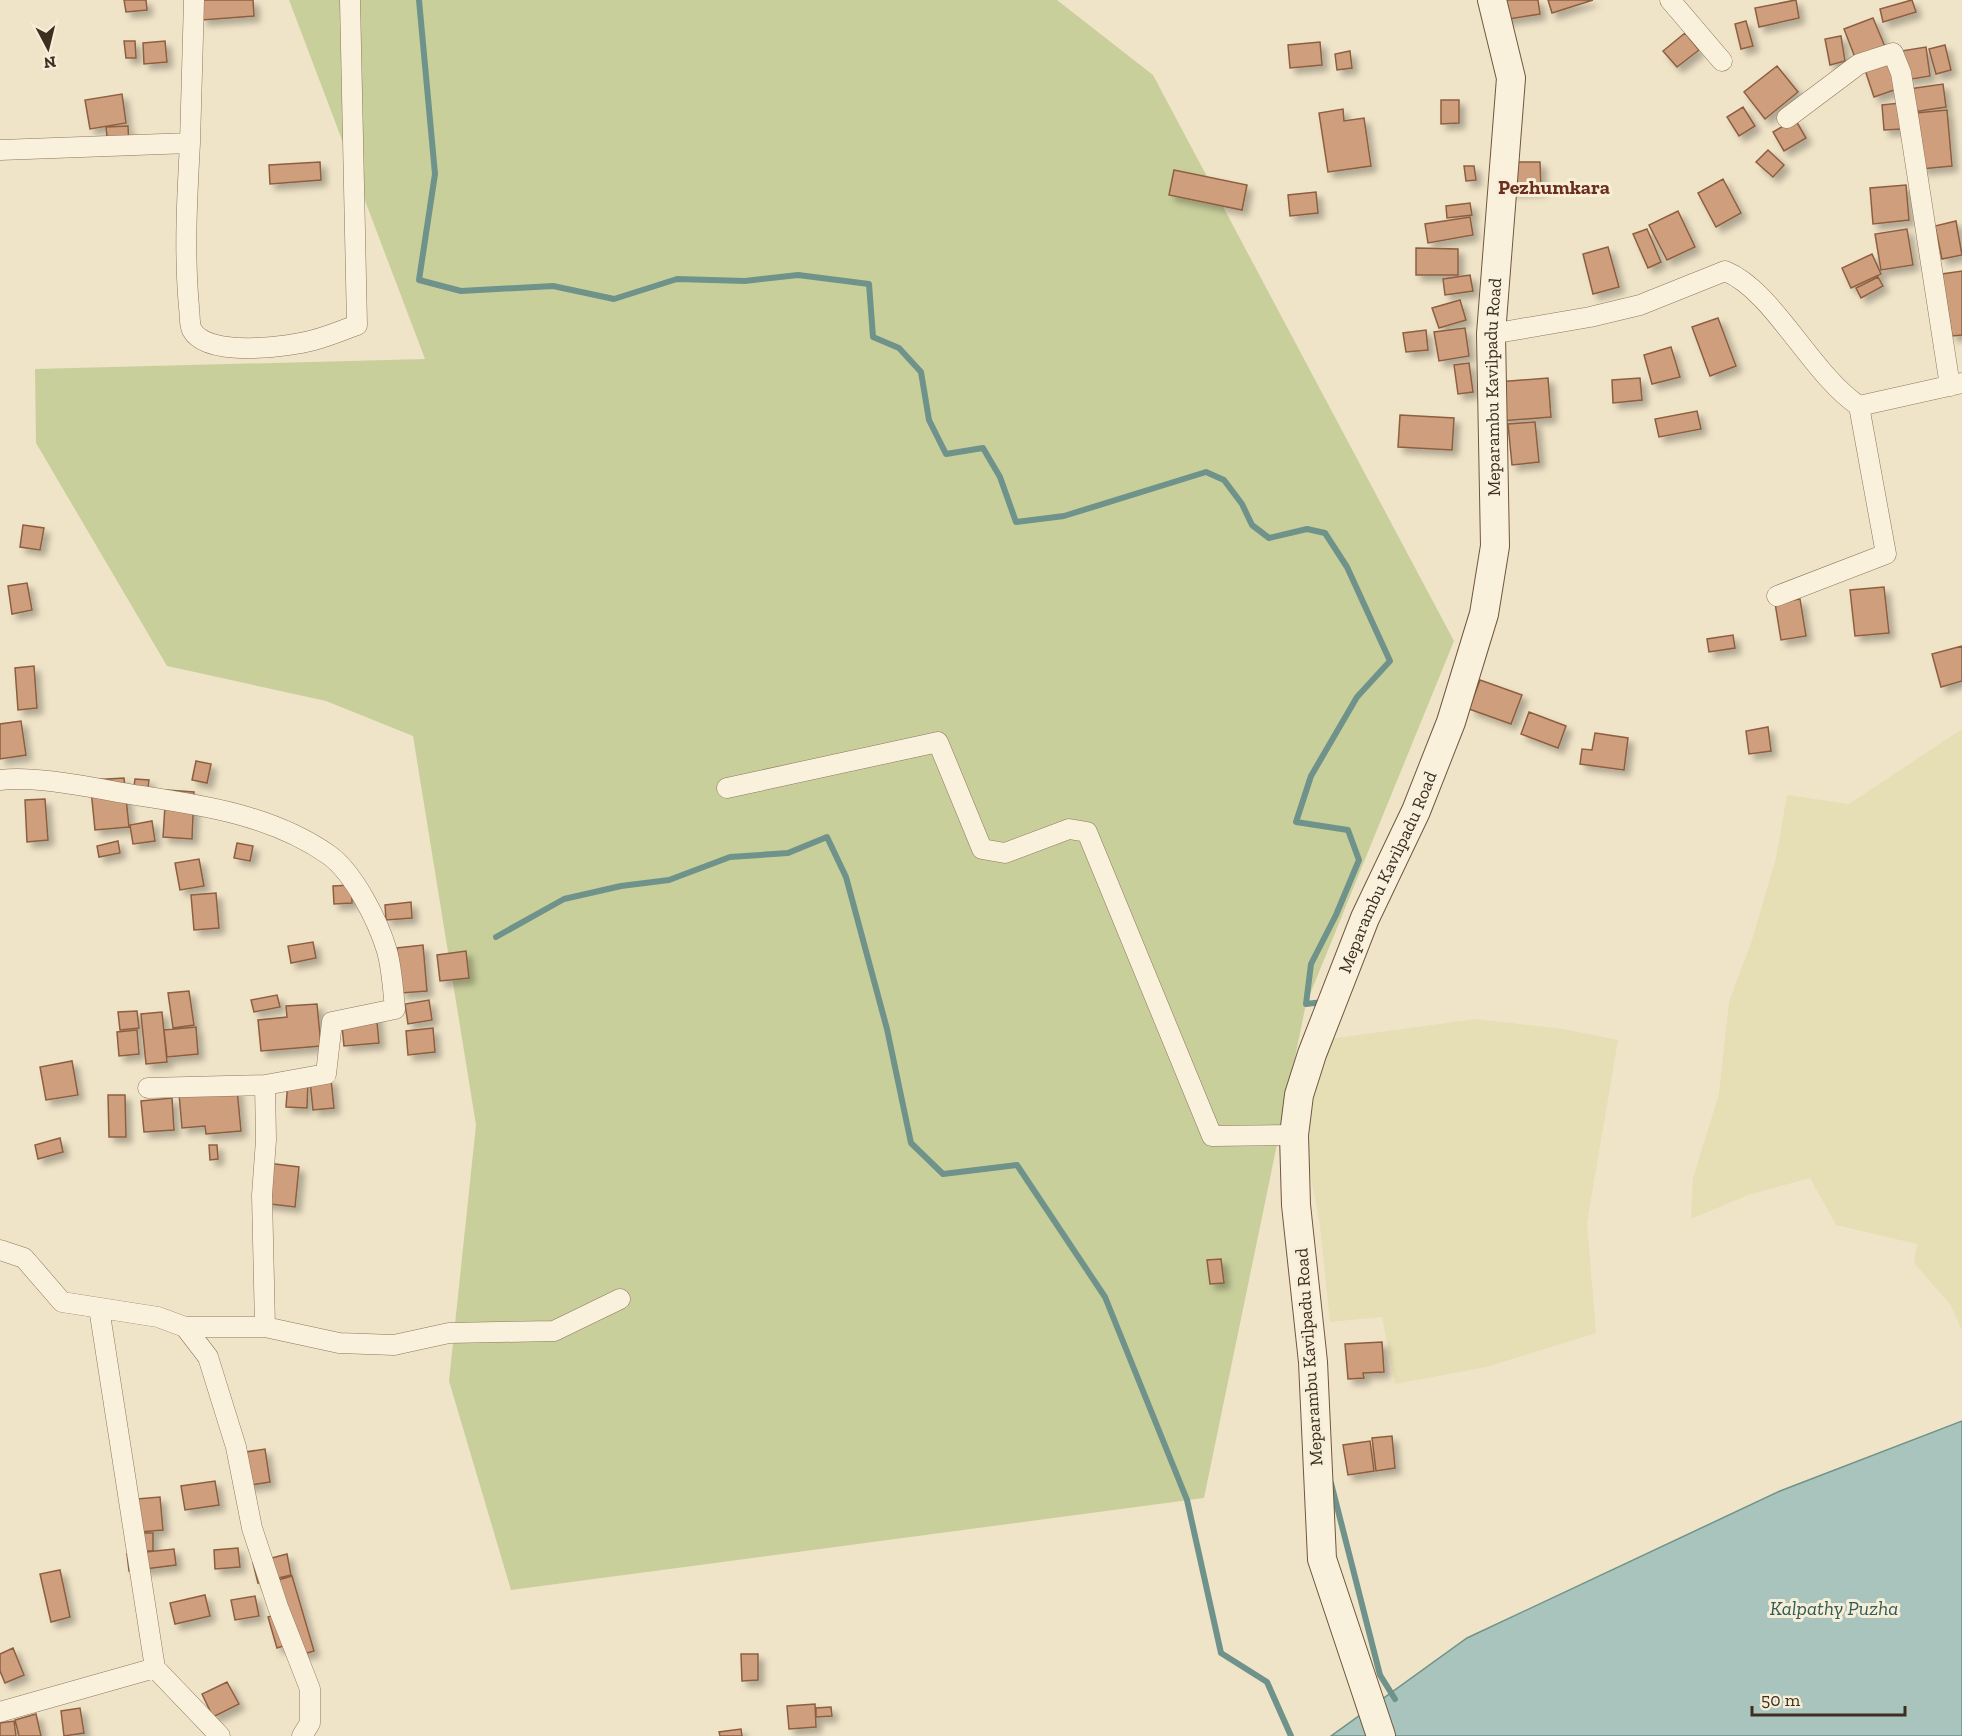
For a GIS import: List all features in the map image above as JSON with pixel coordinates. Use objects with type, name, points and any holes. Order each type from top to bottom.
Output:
[{"type":"main road","name":"Meparambu Kavilpadu Road","points":[[1381,1736],[1322,1559],[1313,1362],[1296,1205],[1294,1135],[1299,1095],[1312,1054],[1365,918],[1416,811],[1451,722],[1484,614],[1495,546],[1491,334],[1511,78],[1492,0]]},
{"type":"street","points":[[194,0],[186,207],[187,284],[192,329],[204,342],[220,347],[244,348],[313,340],[357,325],[350,0]]},
{"type":"street","points":[[1670,0],[1722,61]]},
{"type":"street","points":[[1787,118],[1859,64],[1893,52],[1901,74],[1956,384],[1859,406]]},
{"type":"street","points":[[0,150],[190,143]]},
{"type":"street","points":[[1491,334],[1590,317],[1640,304],[1725,271],[1739,277],[1778,318],[1841,394],[1859,406],[1886,554],[1777,596]]},
{"type":"street","points":[[727,788],[938,742],[982,849],[1005,853],[1069,829],[1087,832],[1212,1136],[1294,1135]]},
{"type":"street","points":[[2,778],[92,787],[213,808],[281,829],[330,856],[366,900],[387,951],[395,1009],[332,1022],[326,1074],[266,1085],[148,1088]]},
{"type":"street","points":[[265,1327],[262,1195],[266,1140],[266,1085]]},
{"type":"street","points":[[0,1250],[24,1258],[63,1302],[158,1317],[185,1327],[265,1327],[339,1343],[394,1345],[449,1333],[554,1331],[620,1299]]},
{"type":"street","points":[[99,1308],[155,1668],[220,1736]]},
{"type":"street","points":[[185,1327],[208,1357],[236,1447],[252,1528],[278,1607],[310,1689],[310,1723],[302,1736]]},
{"type":"street","points":[[0,1712],[155,1668]]},
{"type":"shaded area","points":[[1962,729],[1962,1330],[1950,1304],[1914,1263],[1917,1244],[1836,1225],[1810,1178],[1748,1195],[1691,1219],[1693,1178],[1719,1094],[1729,1002],[1752,940],[1776,858],[1787,795],[1849,804]]},
{"type":"shaded area","points":[[1476,1019],[1563,1029],[1618,1040],[1587,1223],[1596,1333],[1486,1367],[1395,1384],[1382,1317],[1330,1322],[1320,1226],[1309,1166],[1310,1110],[1329,1039]]},
{"type":"green space","points":[[289,0],[1057,0],[1153,75],[1454,641],[1306,1004],[1204,1498],[511,1590],[449,1381],[476,1125],[413,736],[326,701],[167,666],[36,443],[35,369],[425,359]]},
{"type":"water","name":"Kalpathy Puzha","points":[[1962,1421],[1962,1736],[1331,1736],[1467,1638],[1780,1491]]},
{"type":"building","points":[[124,0],[146,0],[147,10],[126,12]]},
{"type":"building","points":[[201,0],[253,0],[254,16],[202,20]]},
{"type":"building","points":[[1499,0],[1538,0],[1540,14],[1502,20]]},
{"type":"building","points":[[1548,0],[1593,0],[1552,13]]},
{"type":"building","points":[[1796,0],[1799,18],[1759,27],[1755,8]]},
{"type":"building","points":[[1912,0],[1916,12],[1883,22],[1880,9]]},
{"type":"building","points":[[1873,18],[1886,49],[1856,60],[1844,29]]},
{"type":"building","points":[[1746,21],[1753,46],[1741,49],[1735,24]]},
{"type":"building","points":[[1685,33],[1699,50],[1677,67],[1663,51]]},
{"type":"building","points":[[1841,36],[1845,61],[1830,65],[1825,39]]},
{"type":"building","points":[[124,41],[135,41],[136,58],[126,58]]},
{"type":"building","points":[[165,41],[167,62],[144,64],[143,43]]},
{"type":"building","points":[[1320,42],[1322,65],[1290,68],[1288,45]]},
{"type":"building","points":[[1945,45],[1951,70],[1936,74],[1929,49]]},
{"type":"building","points":[[1926,47],[1930,76],[1906,80],[1901,51]]},
{"type":"building","points":[[1350,51],[1352,68],[1337,70],[1335,54]]},
{"type":"building","points":[[1886,59],[1897,89],[1874,97],[1864,67]]},
{"type":"building","points":[[1777,66],[1798,92],[1765,119],[1744,92]]},
{"type":"building","points":[[1943,84],[1946,107],[1913,112],[1909,89]]},
{"type":"building","points":[[122,94],[126,123],[90,129],[85,100]]},
{"type":"building","points":[[1441,100],[1459,100],[1459,123],[1441,124]]},
{"type":"building","points":[[1900,103],[1902,129],[1884,130],[1882,105]]},
{"type":"building","points":[[1743,107],[1755,126],[1739,136],[1727,117]]},
{"type":"building","points":[[1343,109],[1344,121],[1364,118],[1371,166],[1328,172],[1319,113]]},
{"type":"building","points":[[1947,110],[1952,166],[1921,169],[1916,113]]},
{"type":"building","points":[[1795,119],[1806,138],[1784,151],[1773,132]]},
{"type":"building","points":[[128,126],[129,145],[108,146],[106,127]]},
{"type":"building","points":[[1768,150],[1784,165],[1773,177],[1756,162]]},
{"type":"building","points":[[320,162],[321,180],[270,184],[269,165]]},
{"type":"building","points":[[1508,162],[1540,162],[1541,190],[1509,191]]},
{"type":"building","points":[[1464,166],[1474,166],[1476,180],[1466,181]]},
{"type":"building","points":[[1174,170],[1247,185],[1242,210],[1169,195]]},
{"type":"building","points":[[1723,179],[1741,213],[1716,227],[1698,193]]},
{"type":"building","points":[[1906,185],[1909,220],[1873,224],[1870,188]]},
{"type":"building","points":[[1316,192],[1318,213],[1290,216],[1288,195]]},
{"type":"building","points":[[1470,203],[1472,215],[1447,218],[1446,206]]},
{"type":"building","points":[[1678,211],[1695,247],[1667,260],[1649,225]]},
{"type":"building","points":[[1470,217],[1473,235],[1428,243],[1425,224]]},
{"type":"building","points":[[1956,221],[1962,255],[1942,259],[1935,226]]},
{"type":"building","points":[[1647,229],[1661,262],[1648,268],[1633,234]]},
{"type":"building","points":[[1907,229],[1913,265],[1881,270],[1875,234]]},
{"type":"building","points":[[1608,247],[1619,287],[1593,294],[1583,254]]},
{"type":"building","points":[[1416,248],[1458,249],[1458,275],[1416,275]]},
{"type":"building","points":[[1872,254],[1881,274],[1851,288],[1842,268]]},
{"type":"building","points":[[1962,271],[1962,335],[1952,336],[1942,274]]},
{"type":"building","points":[[1470,275],[1473,291],[1445,295],[1443,279]]},
{"type":"building","points":[[1878,277],[1883,286],[1861,298],[1856,288]]},
{"type":"building","points":[[1460,300],[1466,320],[1439,328],[1432,308]]},
{"type":"building","points":[[1718,318],[1736,366],[1710,376],[1692,327]]},
{"type":"building","points":[[1465,328],[1469,356],[1439,361],[1434,332]]},
{"type":"building","points":[[1426,330],[1428,350],[1406,352],[1403,333]]},
{"type":"building","points":[[1671,347],[1680,377],[1652,384],[1644,355]]},
{"type":"building","points":[[1469,363],[1473,392],[1458,394],[1454,365]]},
{"type":"building","points":[[1548,378],[1551,417],[1501,421],[1498,382]]},
{"type":"building","points":[[1640,378],[1642,400],[1613,403],[1612,380]]},
{"type":"building","points":[[1697,411],[1701,429],[1659,437],[1655,419]]},
{"type":"building","points":[[1400,415],[1454,418],[1452,450],[1398,447]]},
{"type":"building","points":[[1535,422],[1539,462],[1512,465],[1508,424]]},
{"type":"building","points":[[23,525],[44,528],[40,550],[20,547]]},
{"type":"building","points":[[27,583],[32,610],[12,614],[8,586]]},
{"type":"building","points":[[1884,587],[1889,633],[1855,636],[1850,590]]},
{"type":"building","points":[[1800,599],[1806,636],[1781,640],[1775,603]]},
{"type":"building","points":[[1733,635],[1735,648],[1709,652],[1707,639]]},
{"type":"building","points":[[1962,646],[1962,681],[1941,687],[1932,654]]},
{"type":"building","points":[[34,666],[37,708],[18,710],[15,668]]},
{"type":"building","points":[[1480,680],[1522,695],[1511,724],[1469,709]]},
{"type":"building","points":[[1529,712],[1566,726],[1558,748],[1521,734]]},
{"type":"building","points":[[21,721],[26,755],[0,759],[0,724]]},
{"type":"building","points":[[1768,727],[1771,751],[1749,754],[1746,731]]},
{"type":"building","points":[[1595,733],[1628,738],[1624,770],[1580,764],[1582,749],[1592,750]]},
{"type":"building","points":[[196,761],[211,764],[207,783],[192,780]]},
{"type":"building","points":[[124,778],[129,827],[95,830],[90,780]]},
{"type":"building","points":[[135,779],[149,780],[147,795],[133,793]]},
{"type":"building","points":[[166,790],[194,792],[192,839],[163,837]]},
{"type":"building","points":[[45,799],[48,840],[27,842],[25,800]]},
{"type":"building","points":[[152,821],[155,841],[133,844],[130,825]]},
{"type":"building","points":[[118,841],[120,853],[99,857],[97,846]]},
{"type":"building","points":[[237,843],[253,846],[250,861],[234,858]]},
{"type":"building","points":[[199,859],[204,886],[180,890],[175,863]]},
{"type":"building","points":[[352,885],[352,903],[334,904],[333,886]]},
{"type":"building","points":[[216,893],[219,928],[194,930],[191,895]]},
{"type":"building","points":[[411,902],[412,918],[386,920],[385,905]]},
{"type":"building","points":[[313,942],[316,958],[291,963],[288,946]]},
{"type":"building","points":[[423,945],[427,991],[401,993],[397,948]]},
{"type":"building","points":[[466,951],[469,978],[440,981],[437,955]]},
{"type":"building","points":[[189,991],[194,1025],[173,1028],[168,993]]},
{"type":"building","points":[[277,995],[280,1007],[254,1012],[251,1000]]},
{"type":"building","points":[[429,1000],[432,1020],[408,1024],[405,1004]]},
{"type":"building","points":[[317,1004],[321,1046],[261,1051],[258,1020],[287,1017],[286,1006]]},
{"type":"building","points":[[137,1011],[139,1028],[120,1030],[118,1012]]},
{"type":"building","points":[[162,1012],[167,1062],[146,1064],[141,1014]]},
{"type":"building","points":[[376,1012],[379,1043],[344,1046],[341,1016]]},
{"type":"building","points":[[196,1027],[198,1054],[167,1057],[164,1030]]},
{"type":"building","points":[[433,1028],[435,1052],[408,1055],[406,1031]]},
{"type":"building","points":[[137,1030],[139,1054],[119,1056],[117,1032]]},
{"type":"building","points":[[72,1061],[78,1095],[46,1100],[40,1067]]},
{"type":"building","points":[[331,1079],[334,1108],[313,1110],[310,1081]]},
{"type":"building","points":[[288,1080],[308,1081],[307,1108],[286,1107]]},
{"type":"building","points":[[237,1089],[241,1131],[206,1134],[205,1126],[182,1128],[179,1094]]},
{"type":"building","points":[[108,1095],[125,1095],[126,1137],[109,1137]]},
{"type":"building","points":[[172,1098],[174,1130],[144,1132],[141,1101]]},
{"type":"building","points":[[60,1138],[63,1152],[38,1159],[35,1145]]},
{"type":"building","points":[[209,1145],[217,1145],[218,1159],[210,1160]]},
{"type":"building","points":[[259,1162],[299,1167],[295,1207],[254,1202]]},
{"type":"building","points":[[1221,1259],[1224,1283],[1210,1284],[1207,1260]]},
{"type":"building","points":[[1382,1342],[1384,1372],[1363,1373],[1364,1378],[1348,1379],[1345,1344]]},
{"type":"building","points":[[1392,1436],[1395,1468],[1376,1471],[1372,1438]]},
{"type":"building","points":[[1370,1441],[1374,1471],[1348,1475],[1343,1445]]},
{"type":"building","points":[[265,1449],[270,1482],[238,1487],[233,1454]]},
{"type":"building","points":[[215,1481],[219,1505],[185,1510],[181,1486]]},
{"type":"building","points":[[160,1497],[163,1530],[128,1533],[125,1500]]},
{"type":"building","points":[[131,1533],[153,1533],[153,1551],[130,1551]]},
{"type":"building","points":[[238,1548],[240,1567],[215,1569],[214,1550]]},
{"type":"building","points":[[174,1549],[176,1565],[129,1571],[127,1554]]},
{"type":"building","points":[[287,1554],[291,1575],[258,1583],[253,1563]]},
{"type":"building","points":[[60,1570],[70,1617],[51,1622],[40,1574]]},
{"type":"building","points":[[292,1576],[314,1651],[293,1657],[289,1644],[277,1648],[268,1617],[278,1614],[268,1583]]},
{"type":"building","points":[[205,1595],[210,1616],[175,1624],[170,1603]]},
{"type":"building","points":[[255,1596],[259,1616],[235,1620],[231,1600]]},
{"type":"building","points":[[13,1648],[24,1675],[5,1683],[0,1671],[0,1654]]},
{"type":"building","points":[[741,1654],[758,1654],[758,1680],[742,1681]]},
{"type":"building","points":[[227,1682],[239,1704],[213,1717],[202,1694]]},
{"type":"building","points":[[815,1704],[816,1727],[789,1729],[787,1706]]},
{"type":"building","points":[[831,1707],[832,1716],[816,1717],[816,1708]]},
{"type":"building","points":[[80,1708],[84,1733],[64,1736],[61,1711]]},
{"type":"building","points":[[36,1714],[41,1736],[19,1736],[15,1720]]},
{"type":"building","points":[[14,1721],[16,1736],[0,1736],[0,1723]]},
{"type":"building","points":[[741,1729],[742,1736],[720,1736],[719,1732]]},
{"type":"waterway","points":[[419,0],[435,174],[419,280],[461,291],[553,286],[614,299],[677,279],[745,281],[798,275],[869,284],[873,337],[899,348],[921,372],[929,420],[946,454],[983,448],[1000,477],[1016,522],[1064,516],[1206,472],[1224,480],[1242,504],[1252,525],[1269,538],[1307,529],[1325,533],[1347,567],[1390,661],[1357,697],[1311,776],[1296,822],[1348,830],[1359,860],[1336,915],[1311,964],[1306,1004],[1323,1002]]},
{"type":"waterway","points":[[496,937],[564,899],[621,886],[669,880],[730,857],[788,853],[827,837],[846,877],[887,1029],[911,1143],[943,1174],[1017,1165],[1105,1297],[1187,1500],[1221,1653],[1267,1682],[1291,1736]]},
{"type":"waterway","points":[[1331,1483],[1380,1675],[1395,1699]]},
{"type":"district","name":"Pezhumkara","points":[[1554,187]]}]
